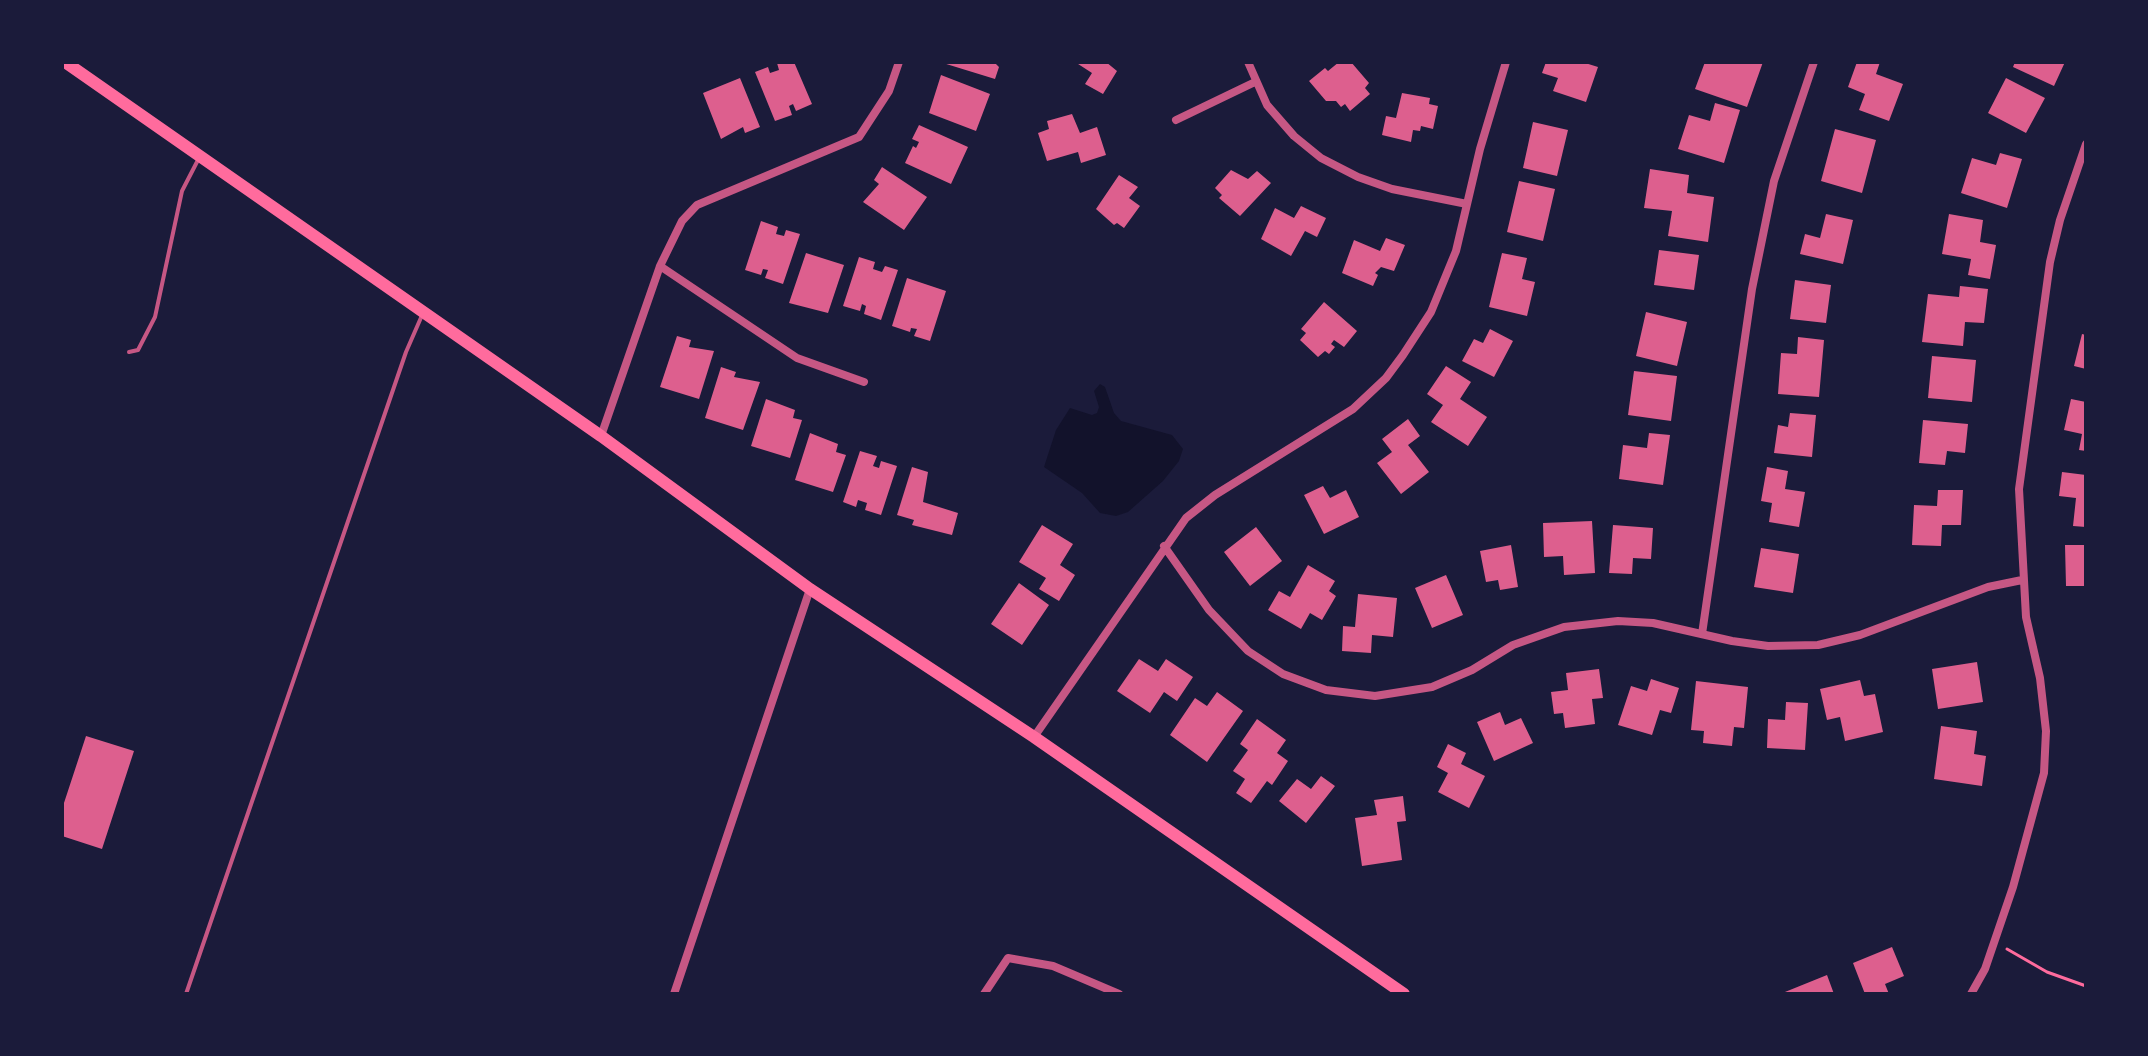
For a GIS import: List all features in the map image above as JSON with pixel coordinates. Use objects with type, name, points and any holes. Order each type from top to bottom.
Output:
[{"type":"main road","points":[[65,62],[601,436],[810,589],[1034,737],[1404,994]]},
{"type":"street","points":[[601,436],[660,266],[682,221],[697,205],[859,137],[889,91],[899,62]]},
{"type":"street","points":[[1248,62],[1267,105],[1294,136],[1321,158],[1358,177],[1392,189],[1467,204]]},
{"type":"street","points":[[1034,737],[1186,518],[1215,495],[1323,431],[1386,378],[1431,312],[1456,251],[1506,62]]},
{"type":"street","points":[[1702,634],[1752,289],[1774,181],[1814,62]]},
{"type":"street","points":[[1176,120],[1255,82]]},
{"type":"street","points":[[1971,994],[1994,944],[2040,799],[2044,773],[2046,731],[2022,580],[2018,525],[2022,454],[2050,262],[2060,220],[2086,144]]},
{"type":"street","points":[[660,266],[797,358],[864,382]]},
{"type":"street","points":[[1164,546],[1209,610],[1248,651],[1283,674],[1326,690],[1352,695],[1386,695],[1432,687],[1472,670],[1513,645],[1564,627],[1630,621],[1768,646],[1818,645],[1860,635],[1988,587],[2022,580]]},
{"type":"street","points":[[674,994],[810,589]]},
{"type":"street","points":[[984,994],[1008,958],[1053,966],[1119,994]]},
{"type":"lane","points":[[129,352],[138,350],[155,317],[182,191],[200,156]]},
{"type":"lane","points":[[186,994],[406,352],[423,312]]},
{"type":"path","points":[[1994,944],[2019,953],[2047,972],[2086,986]]},
{"type":"shaded area","points":[[1100,384],[1105,387],[1114,413],[1121,421],[1172,435],[1183,449],[1179,461],[1163,481],[1128,512],[1116,516],[1100,513],[1082,493],[1044,467],[1056,430],[1070,408],[1092,415],[1097,413],[1099,407],[1094,391]]},
{"type":"building","points":[[794,62],[812,104],[796,111],[793,104],[789,106],[792,115],[775,121],[755,72],[768,67],[770,73],[779,70],[777,63]]},
{"type":"building","points":[[994,62],[999,67],[995,79],[943,63]]},
{"type":"building","points":[[1075,62],[1106,62],[1117,71],[1103,94],[1085,84],[1092,73]]},
{"type":"building","points":[[1339,62],[1351,62],[1369,83],[1365,88],[1370,94],[1350,111],[1345,104],[1341,107],[1336,101],[1326,101],[1309,81],[1325,68],[1328,71]]},
{"type":"building","points":[[1546,62],[1582,62],[1598,67],[1586,102],[1553,91],[1558,78],[1542,73]]},
{"type":"building","points":[[1705,62],[1763,62],[1747,107],[1695,89]]},
{"type":"building","points":[[1857,62],[1880,62],[1876,74],[1903,84],[1889,121],[1859,110],[1865,94],[1848,87]]},
{"type":"building","points":[[2015,62],[2065,62],[2054,86],[2013,67]]},
{"type":"building","points":[[941,75],[990,94],[976,131],[929,113]]},
{"type":"building","points":[[740,78],[760,127],[745,133],[743,127],[721,139],[703,93]]},
{"type":"building","points":[[2006,78],[2045,98],[2026,133],[1988,113]]},
{"type":"building","points":[[1402,93],[1430,98],[1429,104],[1438,106],[1433,129],[1421,126],[1420,131],[1413,130],[1411,142],[1382,135],[1386,116],[1396,118]]},
{"type":"building","points":[[1715,103],[1740,110],[1724,163],[1678,149],[1689,115],[1710,121]]},
{"type":"building","points":[[1072,114],[1080,133],[1097,127],[1106,155],[1081,163],[1078,152],[1047,161],[1038,133],[1049,129],[1047,121]]},
{"type":"building","points":[[1533,122],[1568,130],[1557,176],[1523,168]]},
{"type":"building","points":[[919,125],[968,147],[951,184],[905,163],[913,146],[916,148],[919,142],[912,139]]},
{"type":"building","points":[[1835,129],[1876,140],[1862,193],[1821,181]]},
{"type":"building","points":[[2000,153],[2022,159],[2007,208],[1961,193],[1972,158],[1996,165]]},
{"type":"building","points":[[882,167],[927,197],[904,230],[863,202],[879,184],[874,180]]},
{"type":"building","points":[[1650,169],[1689,175],[1687,193],[1714,197],[1708,242],[1668,236],[1672,211],[1644,208]]},
{"type":"building","points":[[1231,170],[1248,179],[1257,171],[1271,183],[1240,216],[1219,198],[1222,195],[1215,188]]},
{"type":"building","points":[[1119,175],[1138,187],[1129,198],[1140,206],[1124,228],[1117,223],[1114,225],[1096,209]]},
{"type":"building","points":[[1519,181],[1555,189],[1543,241],[1507,232]]},
{"type":"building","points":[[1301,206],[1326,218],[1317,237],[1305,231],[1291,256],[1261,239],[1275,208],[1294,218]]},
{"type":"building","points":[[1826,214],[1853,220],[1843,264],[1800,254],[1805,234],[1820,238]]},
{"type":"building","points":[[1949,214],[1983,220],[1980,242],[1996,245],[1990,279],[1968,275],[1971,259],[1942,254]]},
{"type":"building","points":[[761,221],[778,227],[776,234],[784,236],[786,230],[800,234],[783,284],[765,278],[768,270],[763,269],[761,275],[745,270]]},
{"type":"building","points":[[1386,238],[1405,245],[1394,271],[1381,267],[1375,273],[1378,275],[1373,286],[1342,273],[1354,240],[1380,251]]},
{"type":"building","points":[[1659,250],[1699,255],[1694,290],[1654,285]]},
{"type":"building","points":[[806,253],[844,265],[828,313],[789,303]]},
{"type":"building","points":[[1502,253],[1527,258],[1522,279],[1535,282],[1527,316],[1489,307]]},
{"type":"building","points":[[859,257],[875,262],[873,269],[882,272],[885,266],[898,270],[881,320],[864,314],[866,306],[862,304],[860,311],[843,306]]},
{"type":"building","points":[[907,278],[946,291],[930,341],[914,336],[917,329],[911,328],[910,332],[892,326]]},
{"type":"building","points":[[1795,280],[1831,285],[1826,323],[1790,319]]},
{"type":"building","points":[[1960,286],[1988,289],[1984,323],[1965,322],[1963,346],[1922,342],[1928,294],[1959,297]]},
{"type":"building","points":[[1324,302],[1357,331],[1344,347],[1334,340],[1331,344],[1335,347],[1329,354],[1325,351],[1318,357],[1300,340],[1306,333],[1301,329]]},
{"type":"building","points":[[1646,312],[1687,322],[1677,366],[1636,356]]},
{"type":"building","points":[[1490,329],[1513,341],[1494,377],[1462,361],[1474,339],[1483,343]]},
{"type":"building","points":[[2082,334],[2086,335],[2086,369],[2074,366]]},
{"type":"building","points":[[677,336],[691,340],[689,347],[714,351],[699,399],[660,387]]},
{"type":"building","points":[[1798,337],[1824,340],[1819,397],[1778,394],[1781,353],[1797,354]]},
{"type":"building","points":[[1932,356],[1976,360],[1972,402],[1928,398]]},
{"type":"building","points":[[1446,366],[1471,382],[1460,399],[1487,417],[1468,446],[1431,422],[1443,405],[1427,394]]},
{"type":"building","points":[[721,367],[736,372],[734,377],[760,382],[743,430],[705,418]]},
{"type":"building","points":[[1634,371],[1677,376],[1671,421],[1628,415]]},
{"type":"building","points":[[766,399],[795,410],[793,418],[802,420],[790,458],[751,446]]},
{"type":"building","points":[[2071,399],[2086,402],[2086,451],[2079,450],[2082,434],[2064,430]]},
{"type":"building","points":[[1790,413],[1816,415],[1812,457],[1774,453],[1778,425],[1788,427]]},
{"type":"building","points":[[1408,419],[1420,436],[1408,445],[1429,472],[1401,494],[1377,463],[1392,452],[1382,439]]},
{"type":"building","points":[[1923,420],[1968,424],[1965,453],[1947,451],[1945,465],[1919,463]]},
{"type":"building","points":[[810,433],[838,444],[836,452],[846,455],[833,492],[795,480]]},
{"type":"building","points":[[1649,433],[1670,435],[1663,485],[1619,479],[1623,445],[1647,448]]},
{"type":"building","points":[[860,451],[877,456],[873,466],[879,468],[881,461],[897,466],[881,515],[865,510],[867,503],[858,500],[856,507],[843,502]]},
{"type":"building","points":[[912,467],[928,472],[923,502],[958,513],[952,535],[912,525],[914,520],[897,515]]},
{"type":"building","points":[[1767,467],[1788,471],[1785,489],[1805,492],[1799,527],[1769,522],[1772,503],[1761,501]]},
{"type":"building","points":[[2062,472],[2086,475],[2086,527],[2073,526],[2076,498],[2059,496]]},
{"type":"building","points":[[1323,486],[1330,498],[1346,490],[1359,517],[1324,534],[1304,495]]},
{"type":"building","points":[[1938,490],[1963,490],[1961,525],[1942,525],[1941,546],[1912,545],[1914,505],[1937,506]]},
{"type":"building","points":[[1592,521],[1595,573],[1564,575],[1563,556],[1544,557],[1543,523]]},
{"type":"building","points":[[1042,525],[1073,544],[1060,565],[1075,575],[1059,601],[1039,589],[1046,578],[1019,562]]},
{"type":"building","points":[[1613,525],[1653,528],[1651,559],[1633,558],[1632,574],[1609,573]]},
{"type":"building","points":[[1256,527],[1282,561],[1250,586],[1224,552]]},
{"type":"building","points":[[1511,545],[1518,587],[1500,590],[1498,580],[1486,582],[1480,551]]},
{"type":"building","points":[[2065,545],[2086,545],[2086,586],[2066,586]]},
{"type":"building","points":[[1761,548],[1799,554],[1793,593],[1754,587]]},
{"type":"building","points":[[1308,565],[1335,581],[1329,591],[1336,596],[1322,620],[1310,613],[1301,629],[1268,610],[1279,591],[1290,597]]},
{"type":"building","points":[[1446,575],[1463,615],[1432,628],[1415,588]]},
{"type":"building","points":[[1019,583],[1049,605],[1022,645],[991,624]]},
{"type":"building","points":[[1358,594],[1397,598],[1393,637],[1372,635],[1371,653],[1342,651],[1343,626],[1355,627]]},
{"type":"building","points":[[1139,659],[1158,671],[1166,659],[1193,677],[1177,701],[1164,692],[1150,713],[1117,691]]},
{"type":"building","points":[[1977,662],[1983,702],[1938,709],[1932,669]]},
{"type":"building","points":[[1599,669],[1603,698],[1592,699],[1595,724],[1565,728],[1563,713],[1554,714],[1551,692],[1568,690],[1566,673]]},
{"type":"building","points":[[1651,679],[1679,688],[1671,713],[1660,710],[1652,735],[1618,725],[1631,686],[1647,691]]},
{"type":"building","points":[[1860,680],[1864,696],[1875,694],[1883,732],[1845,741],[1840,717],[1827,720],[1820,689]]},
{"type":"building","points":[[1696,681],[1748,687],[1744,728],[1734,727],[1732,746],[1703,743],[1704,731],[1691,730]]},
{"type":"building","points":[[1217,692],[1243,711],[1207,762],[1170,735],[1195,698],[1207,706]]},
{"type":"building","points":[[1786,702],[1808,703],[1805,750],[1767,748],[1768,719],[1785,720]]},
{"type":"building","points":[[1500,712],[1505,725],[1521,718],[1533,743],[1494,761],[1477,722]]},
{"type":"building","points":[[1257,719],[1286,740],[1277,753],[1288,761],[1272,785],[1267,781],[1251,803],[1236,793],[1245,779],[1233,771],[1248,750],[1240,744]]},
{"type":"building","points":[[1941,726],[1977,731],[1974,754],[1986,756],[1982,786],[1934,779]]},
{"type":"building","points":[[86,736],[134,751],[102,849],[62,836],[62,809]]},
{"type":"building","points":[[1448,744],[1466,753],[1461,764],[1485,776],[1469,808],[1438,792],[1448,773],[1437,767]]},
{"type":"building","points":[[1321,776],[1335,786],[1306,823],[1279,801],[1297,779],[1311,789]]},
{"type":"building","points":[[1403,796],[1406,821],[1397,822],[1402,860],[1362,866],[1355,818],[1377,815],[1374,800]]},
{"type":"building","points":[[1892,947],[1904,976],[1885,984],[1889,994],[1865,994],[1853,963]]},
{"type":"building","points":[[1827,975],[1834,994],[1780,994]]}]
